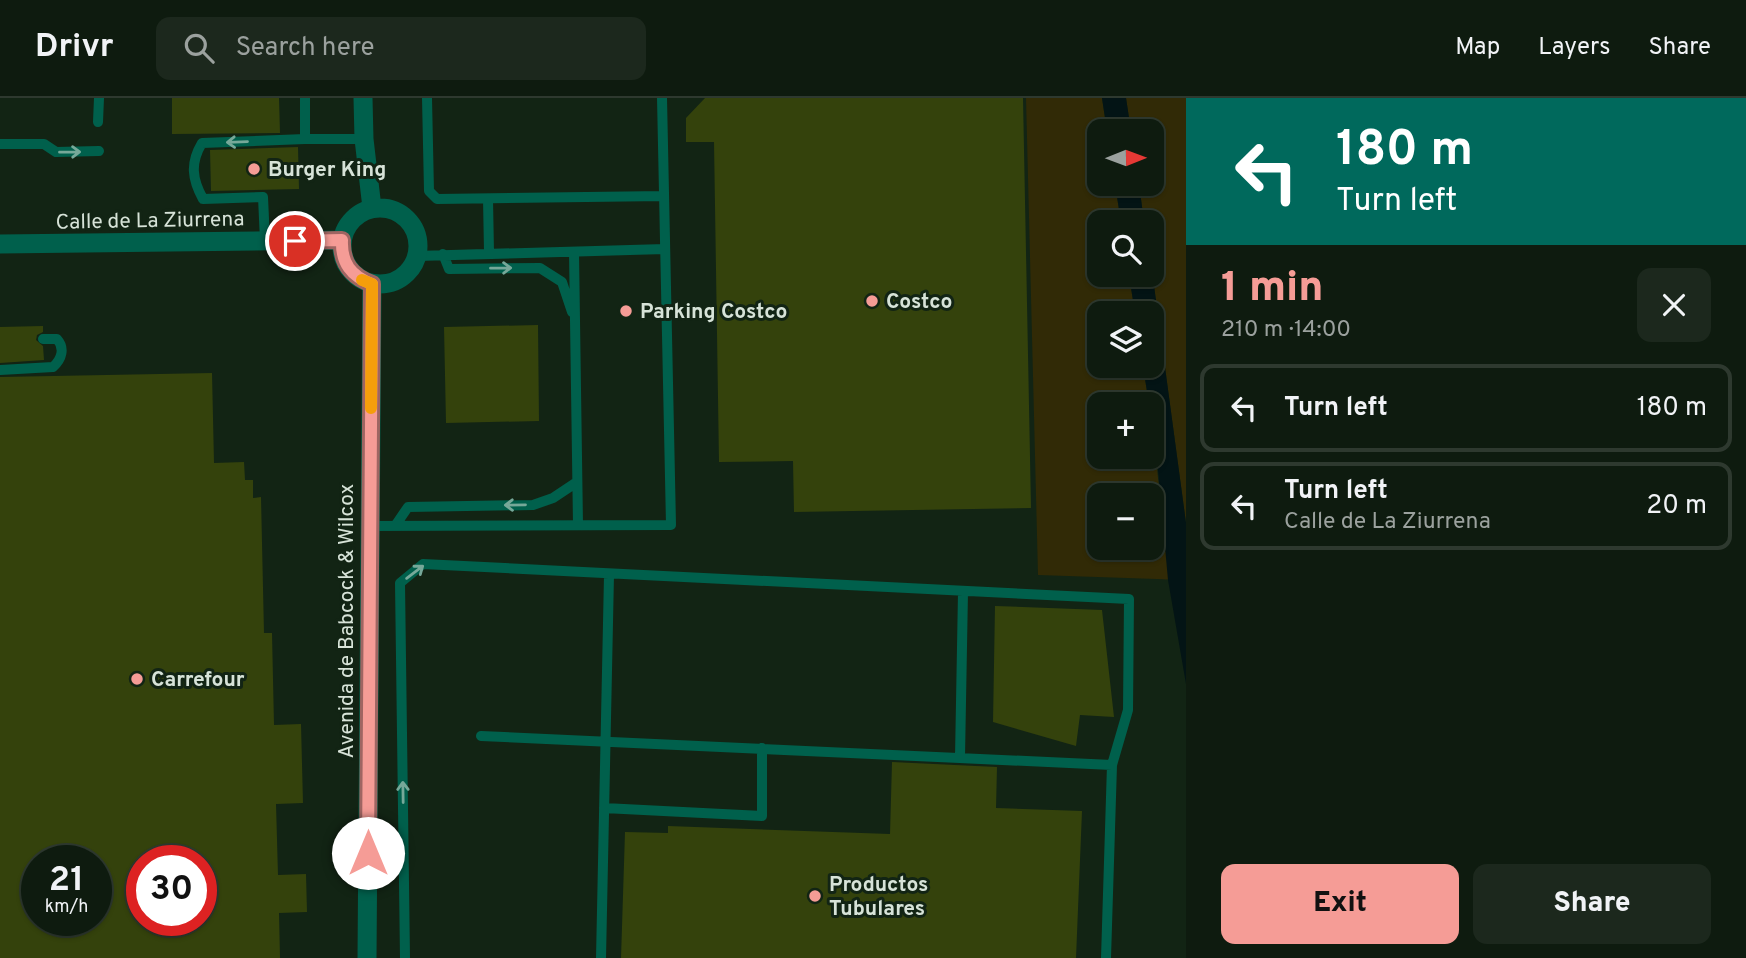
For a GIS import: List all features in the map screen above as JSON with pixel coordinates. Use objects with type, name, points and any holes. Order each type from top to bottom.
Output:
[{"type":"street","points":[[363,98],[364,139],[372,208]]},
{"type":"street","points":[[372,208],[394,211],[411,224],[418,245],[413,265],[400,279],[382,285],[372,284],[352,273],[342,252],[342,240],[352,219],[372,208]]},
{"type":"street","name":"Calle de La Ziurrena","points":[[0,244],[342,240]]},
{"type":"street","name":"Avenida de Babcock & Wilcox","points":[[367,958],[372,284]]},
{"type":"lane","points":[[98,122],[99,98]]},
{"type":"lane","points":[[305,98],[305,139]]},
{"type":"lane","points":[[428,98],[429,191],[437,199],[664,196]]},
{"type":"lane","points":[[370,526],[671,525],[663,99]]},
{"type":"lane","points":[[265,241],[263,197],[203,199],[196,185],[194,156],[202,143],[364,139]]},
{"type":"lane","points":[[0,144],[44,144],[56,152],[99,151]]},
{"type":"lane","points":[[488,199],[489,253]]},
{"type":"lane","points":[[417,256],[665,249]]},
{"type":"lane","points":[[574,253],[578,525]]},
{"type":"lane","points":[[443,254],[449,269],[540,268],[562,282],[575,319]]},
{"type":"lane","points":[[0,370],[53,367],[62,353],[61,344],[57,339],[43,339]]},
{"type":"lane","points":[[395,526],[408,507],[533,505],[553,498],[577,482]]},
{"type":"lane","points":[[405,958],[400,583],[423,564],[1129,599],[1128,710],[1112,765],[1106,958]]},
{"type":"lane","points":[[601,958],[609,575]]},
{"type":"lane","points":[[960,757],[963,592]]},
{"type":"lane","points":[[481,736],[1112,765]]},
{"type":"lane","points":[[604,808],[762,816],[762,748]]},
{"type":"shaded area","points":[[1026,98],[1102,98],[1105,119],[1087,119],[1087,196],[1117,196],[1119,210],[1087,210],[1087,287],[1131,287],[1133,301],[1087,301],[1087,378],[1145,378],[1147,392],[1087,392],[1087,469],[1157,469],[1159,483],[1087,483],[1087,560],[1164,560],[1164,533],[1169,579],[1038,575]]},
{"type":"shaded area","points":[[1102,98],[1126,98],[1129,119],[1105,119]]},
{"type":"shaded area","points":[[1126,98],[1186,98],[1186,523],[1164,360],[1164,301],[1156,301],[1154,287],[1164,287],[1164,210],[1142,210],[1141,196],[1164,196],[1164,119],[1129,119]]},
{"type":"shaded area","points":[[1117,196],[1141,196],[1142,210],[1119,210]]},
{"type":"shaded area","points":[[1131,287],[1154,287],[1156,301],[1133,301]]},
{"type":"shaded area","points":[[1164,360],[1186,523],[1186,684],[1168,580],[1164,536],[1164,483],[1159,483],[1158,469],[1164,469],[1164,392],[1147,392],[1145,378],[1164,378]]},
{"type":"building","points":[[172,98],[279,98],[280,133],[172,134]]},
{"type":"building","name":"Costco","points":[[705,98],[1023,98],[1031,508],[794,512],[793,461],[719,462],[714,142],[686,142],[686,118]]},
{"type":"building","name":"Burger King","points":[[298,147],[299,189],[211,191],[210,150]]},
{"type":"building","points":[[538,325],[539,421],[446,423],[444,327]]},
{"type":"building","points":[[43,326],[43,332],[37,335],[36,340],[43,346],[44,360],[0,363],[0,327]]},
{"type":"building","name":"Carrefour","points":[[212,373],[214,463],[244,462],[245,480],[253,480],[253,498],[261,497],[264,633],[272,633],[274,725],[301,724],[303,803],[276,804],[278,875],[306,874],[307,912],[279,913],[280,958],[0,958],[0,377]]},
{"type":"building","points":[[995,606],[1102,610],[1114,717],[1080,715],[1076,746],[993,722]]},
{"type":"building","points":[[892,762],[997,767],[996,808],[1082,811],[1076,958],[621,958],[625,832],[668,833],[668,826],[890,834]]},
{"type":"slow traffic","points":[[362,280],[372,284],[371,408]]},
{"type":"place","name":"Burger King","points":[[254,169]]},
{"type":"place","name":"Costco","points":[[872,301]]},
{"type":"place","name":"Parking Costco","points":[[626,311]]},
{"type":"place","name":"Carrefour","points":[[137,679]]},
{"type":"place","name":"Productos Tubulares","points":[[815,896]]},
{"type":"route","points":[[295,241],[342,240],[345,263],[361,280],[372,284],[368,853]]}]
